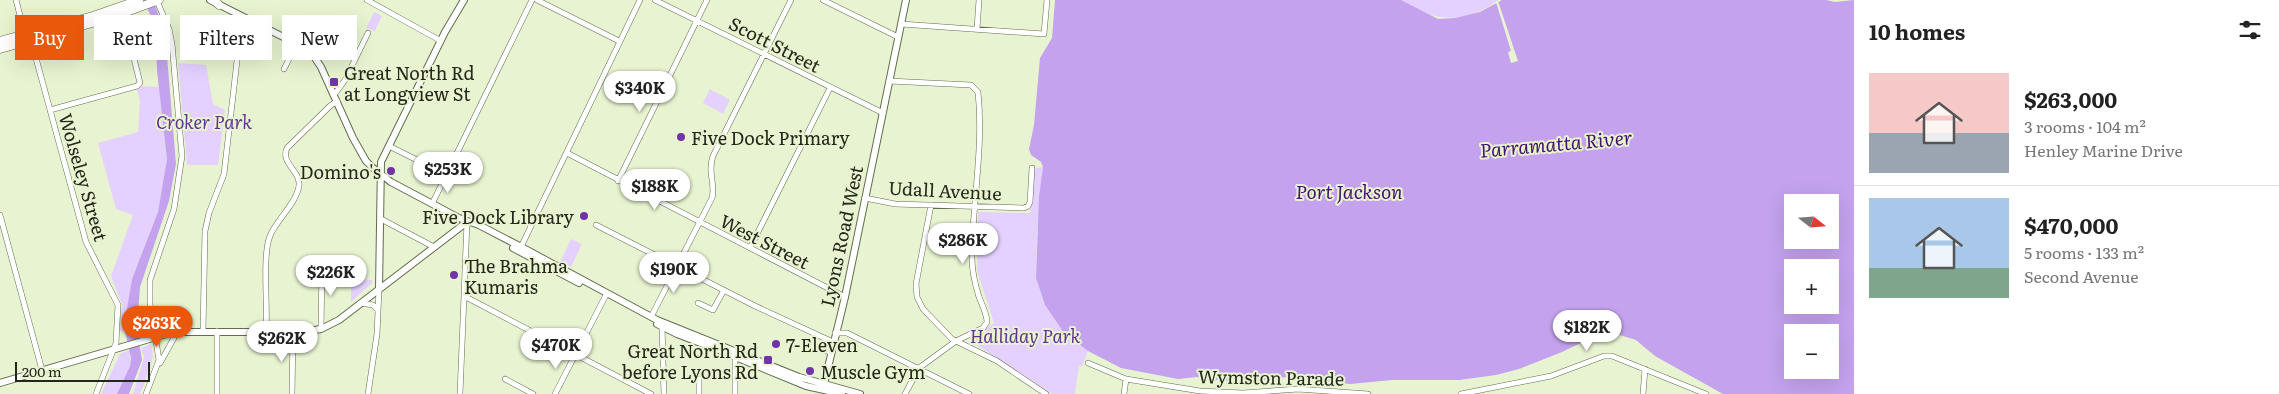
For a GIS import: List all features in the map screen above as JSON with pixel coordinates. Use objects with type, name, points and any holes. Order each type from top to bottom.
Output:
[{"type":"highway","points":[[84,20],[136,4],[156,1]]},
{"type":"highway","points":[[84,24],[123,14],[136,4]]},
{"type":"highway","points":[[0,41],[15,39]]},
{"type":"highway","points":[[0,49],[15,43]]},
{"type":"main road","points":[[210,0],[241,15]]},
{"type":"main road","points":[[379,289],[380,164],[441,40],[464,0]]},
{"type":"main road","name":"Lyons Road West","points":[[822,390],[835,333],[846,297],[906,0]]},
{"type":"main road","points":[[317,60],[361,152],[381,175],[662,326],[822,390],[860,394]]},
{"type":"main road","points":[[0,382],[173,332],[293,332],[322,329],[339,320],[467,222]]},
{"type":"main road","points":[[606,295],[801,384],[842,394]]},
{"type":"main road","points":[[801,384],[804,394]]},
{"type":"street","name":"Wolseley Street","points":[[16,0],[21,15]]},
{"type":"street","points":[[367,0],[441,40]]},
{"type":"street","points":[[432,204],[532,0]]},
{"type":"street","points":[[537,0],[619,41]]},
{"type":"street","points":[[520,250],[640,0]]},
{"type":"street","name":"Scott Street","points":[[655,0],[883,113]]},
{"type":"street","points":[[618,180],[707,0]]},
{"type":"street","points":[[651,317],[713,194],[710,169],[713,156],[791,0]]},
{"type":"street","points":[[824,0],[898,36]]},
{"type":"street","points":[[977,29],[979,0]]},
{"type":"street","points":[[901,24],[1044,34],[1047,0]]},
{"type":"street","points":[[156,1],[169,29],[182,156],[174,210],[150,280],[150,304],[159,356],[157,368]]},
{"type":"street","points":[[50,110],[137,86],[140,83],[123,14]]},
{"type":"street","points":[[266,332],[270,237],[299,188],[298,177],[287,160],[285,152],[330,106],[368,33]]},
{"type":"street","name":"Wolseley Street","points":[[35,60],[86,242],[118,305],[115,348],[96,394]]},
{"type":"street","points":[[203,331],[205,231],[209,213],[224,174],[237,60]]},
{"type":"street","points":[[284,70],[289,60]]},
{"type":"street","points":[[889,82],[971,85],[976,88],[979,106],[979,171],[974,207],[974,279],[987,322],[983,328],[956,341],[919,368],[905,394]]},
{"type":"street","points":[[750,248],[830,88]]},
{"type":"street","points":[[389,146],[447,175]]},
{"type":"street","name":"West Street","points":[[567,153],[846,297]]},
{"type":"street","name":"Udall Avenue","points":[[865,198],[896,204],[1024,208],[1030,202],[1032,168]]},
{"type":"street","points":[[931,205],[916,293],[923,309],[952,339],[1014,371],[1046,394]]},
{"type":"street","points":[[0,215],[42,370]]},
{"type":"street","points":[[381,219],[434,247]]},
{"type":"street","points":[[460,394],[467,222]]},
{"type":"street","points":[[596,225],[724,290],[833,342]]},
{"type":"street","points":[[322,265],[322,329]]},
{"type":"street","points":[[374,394],[368,393],[379,289]]},
{"type":"street","points":[[698,303],[713,310],[724,290]]},
{"type":"street","points":[[555,394],[606,295]]},
{"type":"street","points":[[464,296],[651,394]]},
{"type":"street","points":[[360,303],[372,305],[378,310]]},
{"type":"street","points":[[662,326],[664,394]]},
{"type":"street","points":[[217,331],[217,394]]},
{"type":"street","points":[[146,394],[157,368],[174,338],[173,332]]},
{"type":"street","points":[[292,394],[293,332]]},
{"type":"street","points":[[835,333],[847,333],[969,394]]},
{"type":"street","points":[[808,346],[831,352]]},
{"type":"street","points":[[735,354],[735,394]]},
{"type":"street","points":[[1461,394],[1478,393],[1551,376],[1604,356],[1620,358],[1706,394]]},
{"type":"street","name":"Wymston Parade","points":[[1088,363],[1126,379],[1200,392],[1277,392],[1298,388],[1368,394]]},
{"type":"street","points":[[1642,394],[1646,369]]},
{"type":"street","points":[[506,379],[533,394]]},
{"type":"street","points":[[1124,394],[1126,379]]},
{"type":"street","points":[[699,380],[699,394]]},
{"type":"green space","points":[[1401,0],[1498,0],[1474,13],[1450,18],[1425,13]]},
{"type":"green space","points":[[374,12],[382,16],[375,31],[366,28]]},
{"type":"green space","name":"Croker Park","points":[[178,63],[206,65],[213,104],[225,110],[218,165],[187,165]]},
{"type":"green space","points":[[136,86],[159,87],[167,159],[158,212],[132,279],[125,331],[120,331],[122,305],[111,276],[133,215],[116,209],[98,143],[138,132],[140,101]]},
{"type":"green space","points":[[710,89],[730,100],[723,114],[703,103]]},
{"type":"green space","name":"Halliday Park","points":[[1043,167],[1037,235],[1036,278],[1045,305],[1064,333],[1088,351],[1082,366],[1079,366],[1075,394],[1052,394],[969,340],[994,323],[977,271],[978,212],[1030,213],[1032,169]]},
{"type":"green space","points":[[571,239],[582,244],[571,267],[560,262]]},
{"type":"green space","points":[[351,279],[372,280],[372,283],[351,302]]},
{"type":"green space","points":[[151,344],[153,356],[150,369],[140,394],[133,394],[144,357],[141,348]]},
{"type":"green space","points":[[130,350],[130,366],[117,394],[101,394],[120,354]]},
{"type":"water","points":[[143,0],[153,0],[159,15],[150,15]]},
{"type":"water","name":"Port Jackson","points":[[1055,0],[1401,0],[1438,19],[1455,18],[1480,12],[1502,0],[1826,0],[1835,2],[1854,0],[1854,394],[1723,394],[1655,356],[1636,340],[1613,333],[1593,337],[1519,369],[1496,375],[1459,380],[1392,380],[1350,384],[1287,377],[1242,383],[1197,377],[1178,379],[1121,368],[1088,351],[1064,333],[1045,305],[1036,278],[1039,197],[1043,167],[1041,162],[1031,155],[1029,149],[1034,125],[1040,58],[1052,38]]},
{"type":"water","points":[[157,60],[167,60],[176,164],[169,201],[140,287],[137,330],[142,360],[129,394],[117,394],[130,366],[131,358],[125,331],[125,321],[132,279],[158,212],[167,159]]},
{"type":"pier","points":[[1498,1],[1518,61],[1511,63],[1508,52],[1511,51],[1496,2]]},
{"type":"place","name":"Great North Rd at Longview St","points":[[334,82]]},
{"type":"place","name":"Five Dock Primary","points":[[681,137]]},
{"type":"place","name":"Domino's","points":[[391,171]]},
{"type":"place","name":"Five Dock Library","points":[[584,216]]},
{"type":"place","name":"The Brahma Kumaris","points":[[454,275]]},
{"type":"place","name":"7-Eleven","points":[[776,344]]},
{"type":"place","name":"Great North Rd before Lyons Rd","points":[[768,360]]},
{"type":"place","name":"Muscle Gym","points":[[810,371]]},
{"type":"water label","name":"Parramatta River","points":[[1556,143]]}]
